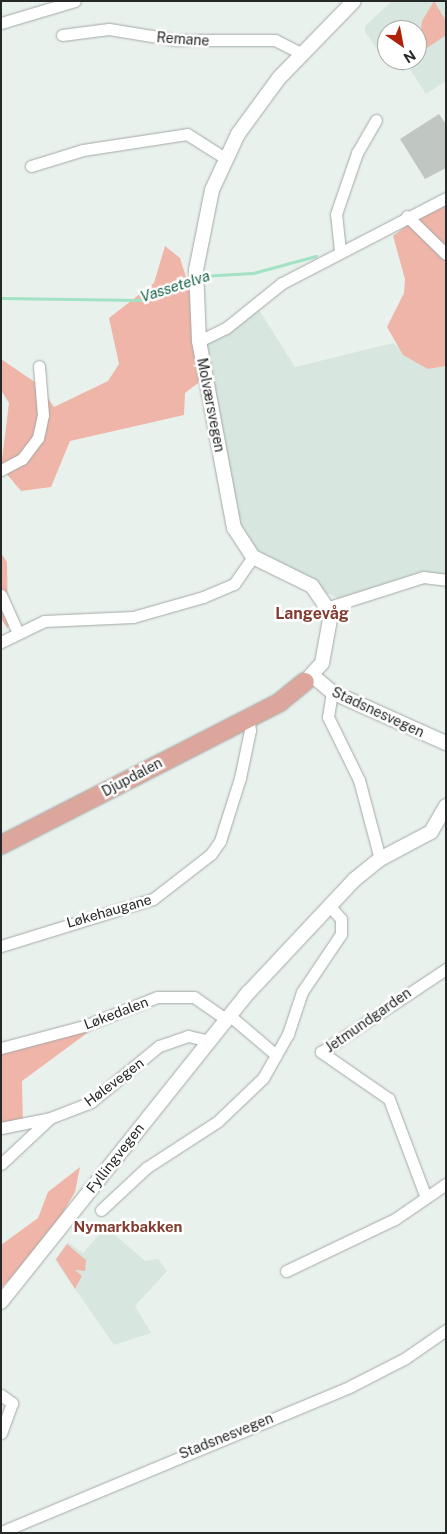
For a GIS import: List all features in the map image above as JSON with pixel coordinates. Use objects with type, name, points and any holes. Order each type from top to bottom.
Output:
[{"type":"main road","name":"Djupdalen","points":[[1,845],[255,713],[309,679]]},
{"type":"street","points":[[1,23],[75,1]]},
{"type":"street","name":"Molværsvegen","points":[[252,557],[234,528],[199,341],[195,306],[196,270],[204,219],[226,158],[254,110],[301,53],[354,1]]},
{"type":"street","name":"Remane","points":[[62,35],[109,29],[176,40],[275,40],[301,53]]},
{"type":"street","points":[[340,251],[336,214],[357,153],[376,120]]},
{"type":"street","points":[[31,166],[83,150],[187,134],[226,158]]},
{"type":"street","points":[[199,341],[226,328],[270,292],[340,251],[446,198]]},
{"type":"street","points":[[407,216],[446,254]]},
{"type":"street","points":[[1,470],[22,459],[38,438],[43,415],[38,366]]},
{"type":"street","points":[[1,642],[18,633],[63,617],[133,617],[203,597],[234,584],[252,557],[312,586],[328,607],[327,648],[309,679]]},
{"type":"street","points":[[328,607],[423,577],[446,580]]},
{"type":"street","points":[[1,595],[18,633]]},
{"type":"street","name":"Stadsnesvegen","points":[[309,679],[332,692],[446,743]]},
{"type":"street","points":[[332,692],[328,717],[359,780],[380,859]]},
{"type":"street","name":"Løkehaugane","points":[[1,946],[153,899],[211,854],[220,841],[240,778],[255,713]]},
{"type":"street","name":"Fyllingvegen","points":[[1,1302],[228,1017],[329,905],[380,859],[431,832],[446,806]]},
{"type":"street","name":"Fyllingvegen","points":[[102,1210],[146,1168],[218,1121],[263,1078],[276,1056],[302,992],[342,931],[341,919],[329,905]]},
{"type":"street","name":"Jetmundgarden","points":[[425,1195],[389,1099],[321,1052],[446,969]]},
{"type":"street","name":"Løkedalen","points":[[1,1048],[84,1026],[157,998],[194,997],[228,1017]]},
{"type":"street","points":[[228,1017],[276,1056]]},
{"type":"street","name":"Hølevegen","points":[[1,1164],[50,1118],[91,1102],[167,1042],[188,1036],[209,1041]]},
{"type":"street","points":[[1,1128],[50,1118]]},
{"type":"street","points":[[286,1271],[395,1219],[425,1195],[446,1184]]},
{"type":"street","name":"Stadsnesvegen","points":[[1,1532],[351,1386],[404,1359],[446,1330]]},
{"type":"street","points":[[1,1395],[12,1403],[1,1433]]},
{"type":"shaded area","points":[[392,1],[446,1],[446,81],[426,94],[410,70],[427,70],[427,20],[377,20],[377,49],[365,32],[365,26]]},
{"type":"shaded area","points":[[434,1],[446,21],[446,35],[427,48],[427,20],[423,20]]},
{"type":"shaded area","points":[[446,196],[446,366],[428,369],[403,355],[387,327],[404,293],[405,279],[393,236]]},
{"type":"shaded area","points":[[165,246],[180,258],[198,316],[206,377],[185,393],[184,415],[70,441],[51,487],[21,491],[1,467],[9,403],[1,390],[1,359],[39,385],[54,407],[108,381],[119,364],[109,318],[154,283]]},
{"type":"shaded area","points":[[256,305],[295,367],[393,343],[428,369],[446,366],[446,580],[344,601],[253,559],[232,525],[201,342]]},
{"type":"shaded area","points":[[1,553],[7,562],[8,629],[1,619]]},
{"type":"shaded area","points":[[98,1025],[22,1081],[23,1126],[1,1131],[1,1048]]},
{"type":"shaded area","points":[[80,1167],[75,1192],[46,1242],[1,1288],[1,1245],[38,1218],[48,1192]]},
{"type":"shaded area","points":[[106,1227],[145,1261],[158,1259],[167,1271],[135,1306],[151,1333],[114,1345],[55,1260],[68,1242],[83,1253]]},
{"type":"shaded area","points":[[67,1244],[86,1260],[85,1271],[75,1270],[82,1276],[75,1289],[56,1259]]},
{"type":"building","points":[[439,114],[446,124],[446,168],[425,179],[400,139]]},
{"type":"waterway","name":"Vassetelva","points":[[200,276],[253,273],[316,256]]},
{"type":"waterway","name":"Vassetelva","points":[[1,298],[140,300],[192,279]]},
{"type":"district","name":"Langevåg","points":[[312,614]]},
{"type":"district","name":"Nymarkbakken","points":[[128,1227]]}]
